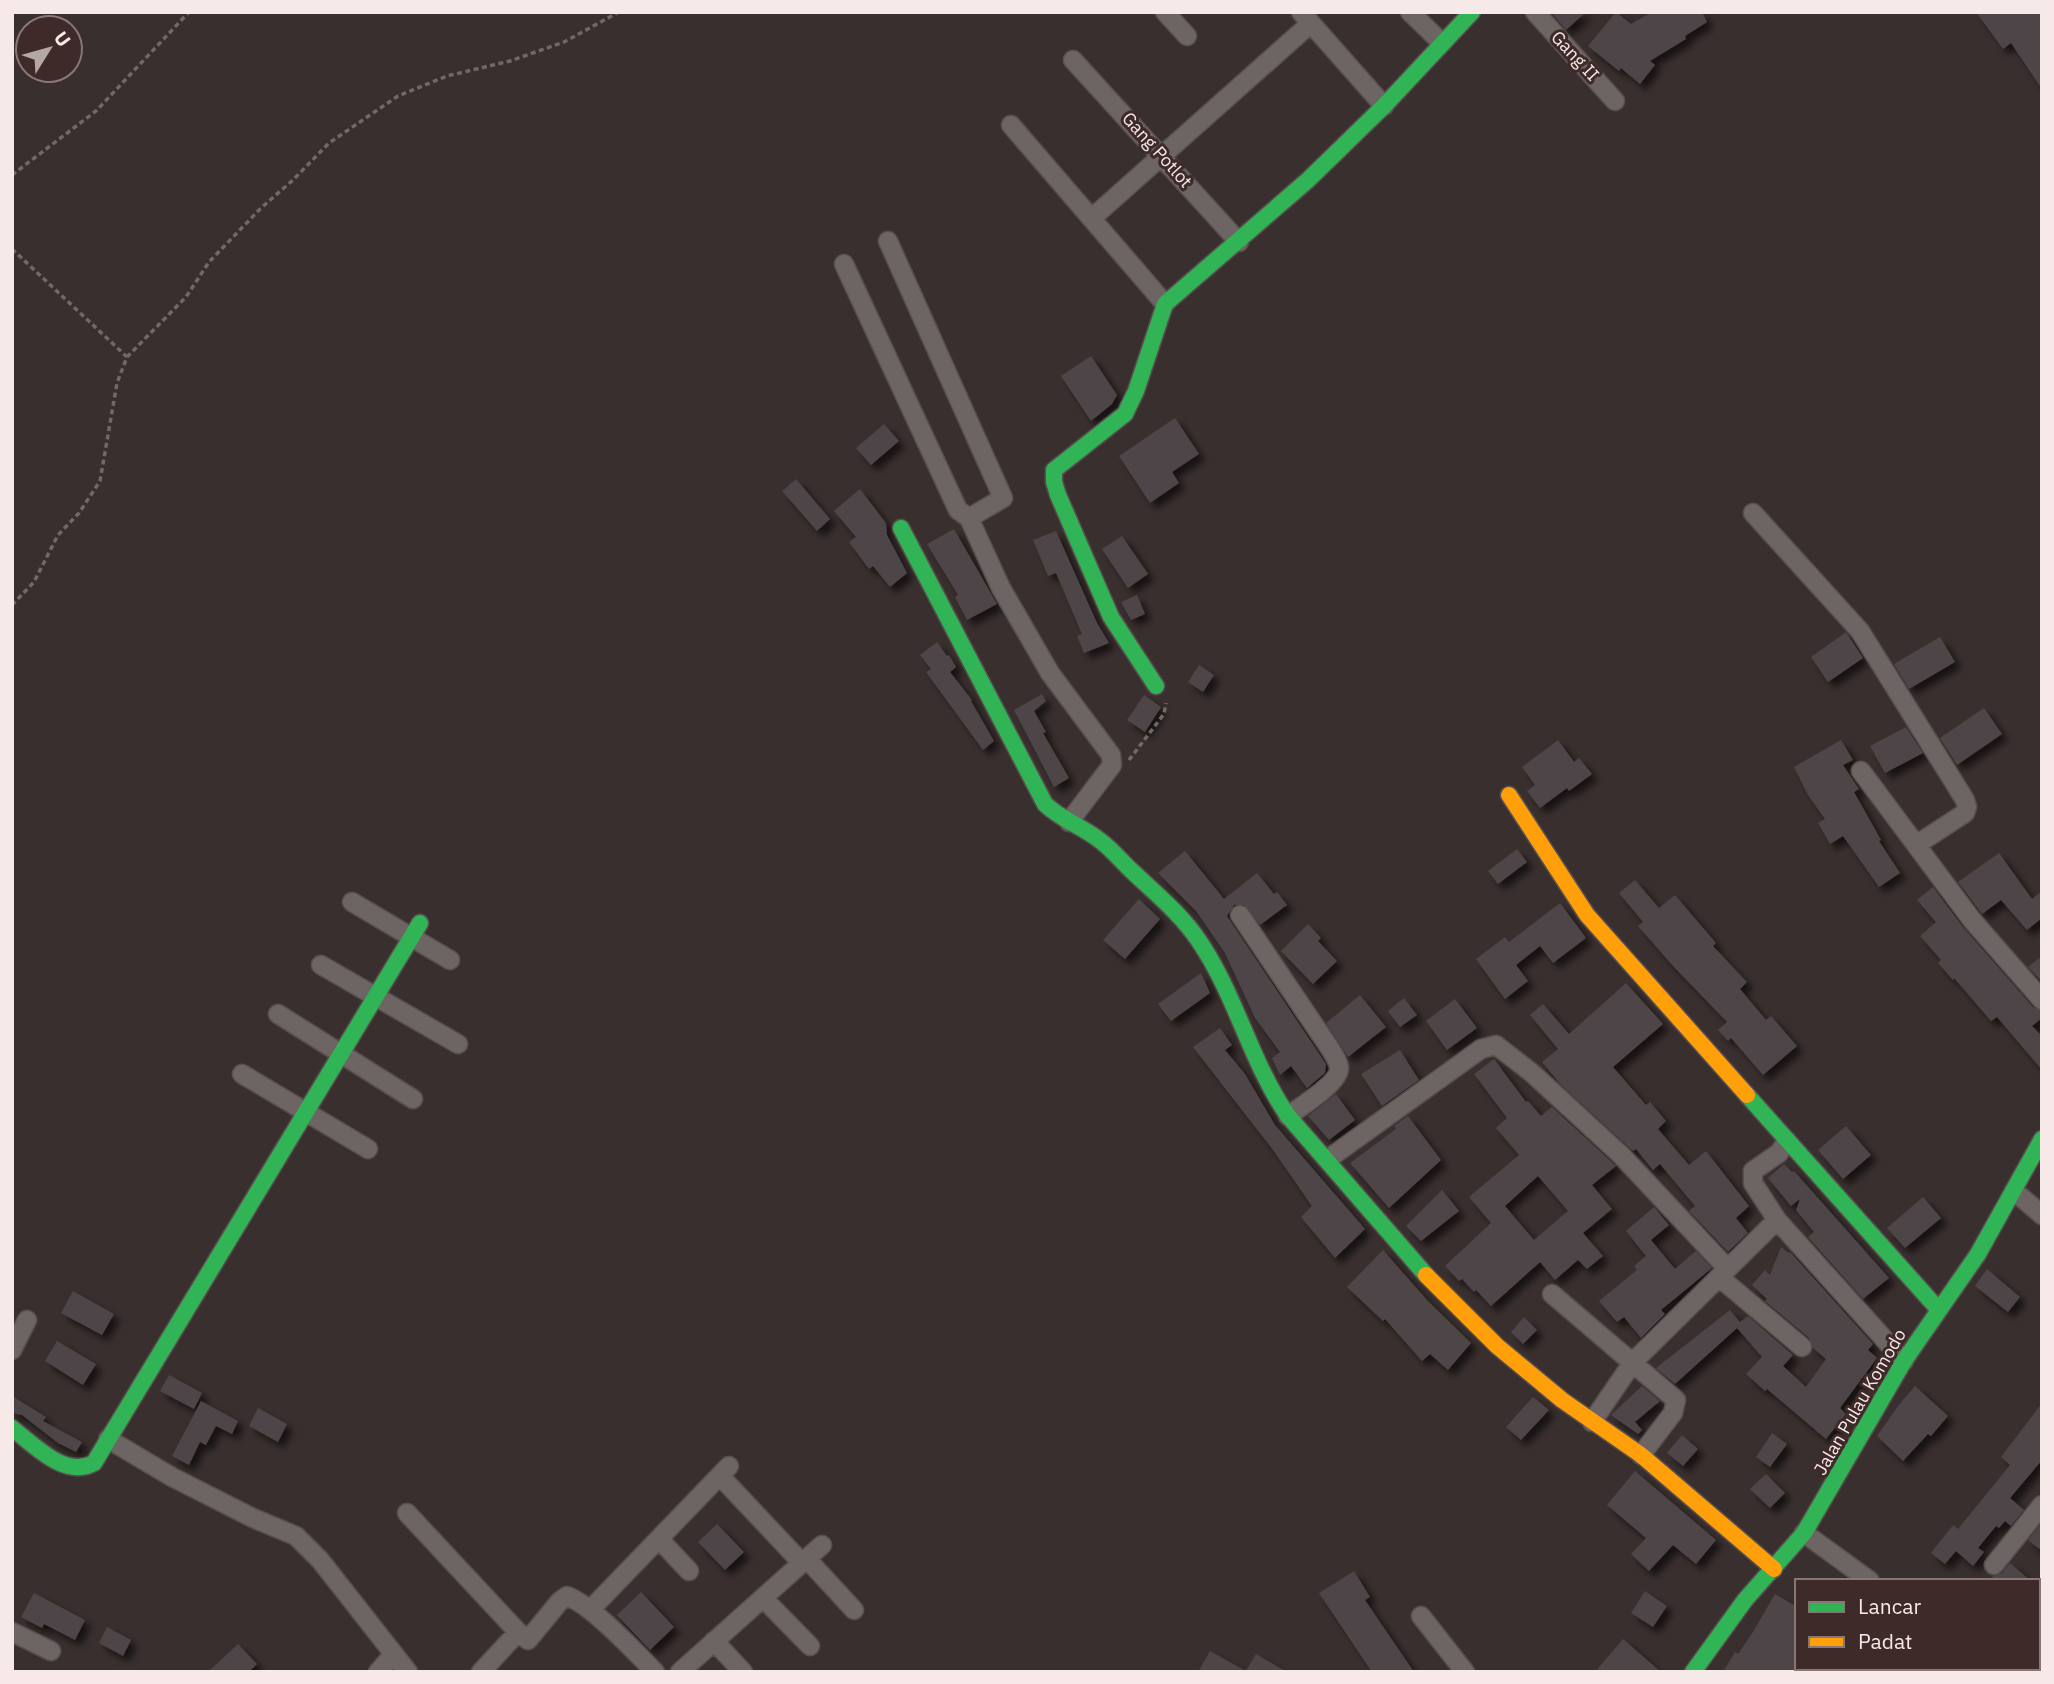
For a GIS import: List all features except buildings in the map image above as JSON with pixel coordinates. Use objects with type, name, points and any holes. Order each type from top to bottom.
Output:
[{"type":"street","points":[[1165,12],[1187,36]]},
{"type":"street","points":[[1410,12],[1442,43]]},
{"type":"street","points":[[1156,686],[1111,617],[1058,495],[1054,482],[1055,470],[1125,414],[1136,391],[1166,304],[1308,180],[1384,106],[1472,12]]},
{"type":"street","name":"Gang II","points":[[1535,12],[1615,102]]},
{"type":"street","points":[[1093,218],[1306,18],[1384,106]]},
{"type":"street","name":"Gang Potlot","points":[[1073,60],[1162,155],[1238,242]]},
{"type":"street","points":[[1011,125],[1166,304]]},
{"type":"street","points":[[888,242],[1003,499],[969,518]]},
{"type":"street","points":[[844,264],[958,510],[969,518],[1001,588],[1049,673],[1111,755],[1112,765],[1069,822]]},
{"type":"street","points":[[1753,513],[1860,631],[1965,800],[1965,813],[1916,845]]},
{"type":"street","points":[[901,528],[1045,804],[1054,814],[1099,839],[1179,914],[1201,942],[1259,1068],[1288,1116],[1438,1289],[1497,1346],[1592,1422],[1642,1455],[1774,1569]]},
{"type":"street","points":[[1861,771],[1972,920],[2042,1000]]},
{"type":"street","points":[[1509,795],[1587,915],[1938,1310]]},
{"type":"street","points":[[352,902],[415,930],[450,960]]},
{"type":"street","points":[[1240,915],[1329,1048],[1339,1068],[1338,1076],[1331,1084],[1288,1116]]},
{"type":"street","points":[[12,1428],[47,1454],[75,1469],[94,1463],[415,930]]},
{"type":"street","points":[[321,965],[458,1044]]},
{"type":"street","points":[[278,1014],[413,1099]]},
{"type":"street","points":[[1328,1159],[1481,1049],[1496,1045],[1532,1073],[1621,1155],[1723,1272],[1802,1347]]},
{"type":"street","points":[[242,1074],[368,1149]]},
{"type":"street","name":"Jalan Pulau Komodo","points":[[1693,1672],[1714,1640],[1804,1533],[1903,1362],[1978,1254],[2042,1139]]},
{"type":"street","points":[[1787,1141],[1779,1153],[1753,1171],[1753,1182],[1777,1220],[1903,1362]]},
{"type":"street","points":[[2014,1191],[2042,1215]]},
{"type":"street","points":[[1592,1422],[1633,1362],[1777,1220]]},
{"type":"street","points":[[1552,1294],[1675,1397],[1677,1404],[1673,1413],[1642,1455]]},
{"type":"street","points":[[12,1350],[27,1320]]},
{"type":"street","points":[[108,1439],[172,1477],[253,1518],[296,1536],[320,1560],[408,1672]]},
{"type":"street","points":[[590,1610],[724,1471],[804,1561],[854,1609]]},
{"type":"street","points":[[1994,1565],[2042,1505]]},
{"type":"street","points":[[407,1513],[528,1640],[567,1596],[590,1610],[655,1672]]},
{"type":"street","points":[[1804,1533],[1867,1579]]},
{"type":"street","points":[[659,1539],[689,1571]]},
{"type":"street","points":[[680,1672],[822,1545]]},
{"type":"street","points":[[763,1598],[810,1647]]},
{"type":"street","points":[[1421,1616],[1465,1672]]},
{"type":"street","points":[[12,1632],[51,1651]]},
{"type":"street","points":[[481,1672],[518,1632]]},
{"type":"street","points":[[714,1641],[743,1672]]},
{"type":"street","points":[[378,1672],[394,1654]]},
{"type":"path","points":[[12,175],[96,111],[189,12]]},
{"type":"path","points":[[12,605],[34,582],[58,535],[79,513],[100,481],[117,383],[127,357],[186,297],[209,262],[328,143],[398,96],[447,76],[510,61],[565,42],[619,12]]},
{"type":"path","points":[[12,249],[127,357]]},
{"type":"traffic: fast","points":[[1156,686],[1111,617],[1058,495],[1054,470],[1125,414],[1136,391],[1165,304],[1308,180],[1384,106],[1472,12]]},
{"type":"traffic: fast","points":[[901,528],[1045,804],[1107,846],[1192,931],[1223,983],[1263,1073],[1288,1116],[1426,1275]]},
{"type":"traffic: fast","points":[[12,1428],[40,1451],[61,1463],[72,1467],[94,1463],[420,923]]},
{"type":"traffic: fast","points":[[1747,1095],[1938,1309]]},
{"type":"traffic: fast","points":[[1693,1672],[1745,1600],[1804,1533],[1904,1361],[1978,1254],[2042,1139]]},
{"type":"traffic: slow","points":[[1509,795],[1587,915],[1747,1095]]},
{"type":"traffic: slow","points":[[1426,1275],[1497,1346],[1562,1400],[1641,1455],[1774,1569]]}]
